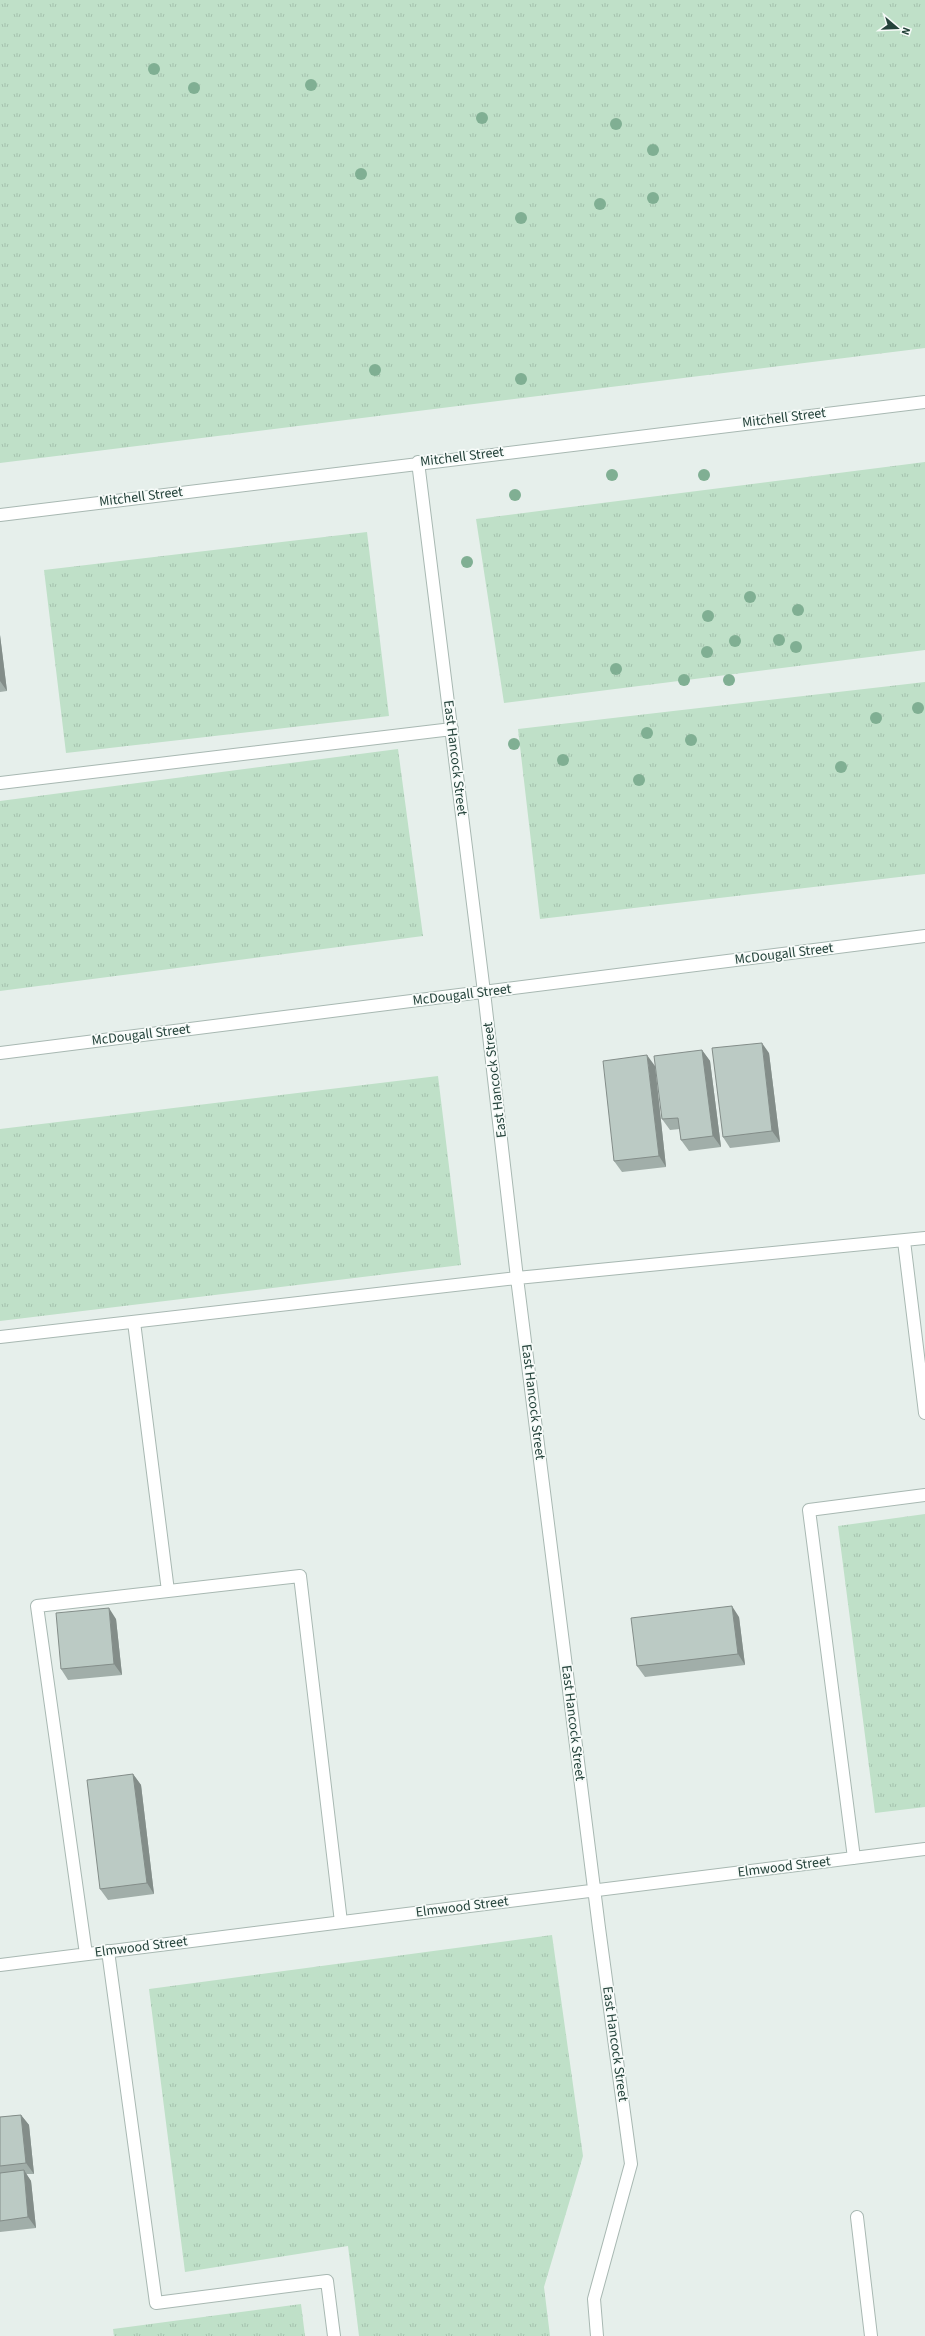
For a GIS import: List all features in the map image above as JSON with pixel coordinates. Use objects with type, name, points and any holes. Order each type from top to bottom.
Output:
[{"type":"street","name":"Mitchell Street","points":[[0,515],[418,462],[925,402]]},
{"type":"street","name":"East Hancock Street","points":[[418,462],[484,992],[517,1278],[594,1891],[631,2164],[594,2299],[597,2336]]},
{"type":"street","points":[[0,784],[452,729]]},
{"type":"street","name":"McDougall Street","points":[[0,1053],[925,936]]},
{"type":"street","points":[[0,1337],[517,1278],[925,1238]]},
{"type":"street","points":[[904,1240],[925,1413]]},
{"type":"street","points":[[134,1322],[168,1591]]},
{"type":"street","points":[[854,1858],[809,1510],[925,1496]]},
{"type":"street","points":[[86,1954],[37,1606],[300,1576],[341,1922]]},
{"type":"street","name":"Elmwood Street","points":[[0,1965],[925,1849]]},
{"type":"street","points":[[108,1951],[156,2303],[327,2281],[334,2336]]},
{"type":"street","points":[[858,2217],[871,2336]]},
{"type":"green space","points":[[0,0],[925,0],[925,348],[0,463]]},
{"type":"green space","points":[[925,462],[925,650],[504,703],[476,519]]},
{"type":"green space","points":[[367,532],[389,716],[66,753],[44,570]]},
{"type":"green space","points":[[925,682],[925,874],[540,919],[518,729]]},
{"type":"green space","points":[[398,749],[423,936],[0,991],[0,801]]},
{"type":"green space","points":[[438,1076],[461,1265],[0,1321],[0,1129]]},
{"type":"green space","points":[[925,1514],[925,1807],[875,1813],[838,1526]]},
{"type":"green space","points":[[552,1935],[583,2156],[544,2287],[550,2336],[359,2336],[348,2246],[185,2272],[149,1989]]},
{"type":"green space","points":[[301,2304],[305,2336],[114,2336],[113,2329]]},
{"type":"building","points":[[762,1043],[772,1131],[723,1137],[712,1048]]},
{"type":"building","points":[[702,1050],[713,1136],[681,1140],[678,1118],[662,1119],[654,1056]]},
{"type":"building","points":[[647,1055],[659,1156],[614,1161],[603,1061]]},
{"type":"building","points":[[732,1606],[738,1654],[637,1666],[631,1618]]},
{"type":"building","points":[[109,1608],[114,1664],[61,1669],[56,1613]]},
{"type":"building","points":[[133,1774],[147,1883],[100,1889],[87,1780]]},
{"type":"building","points":[[21,2115],[26,2163],[0,2166],[0,2117]]},
{"type":"building","points":[[24,2170],[28,2217],[0,2221],[0,2173]]}]
